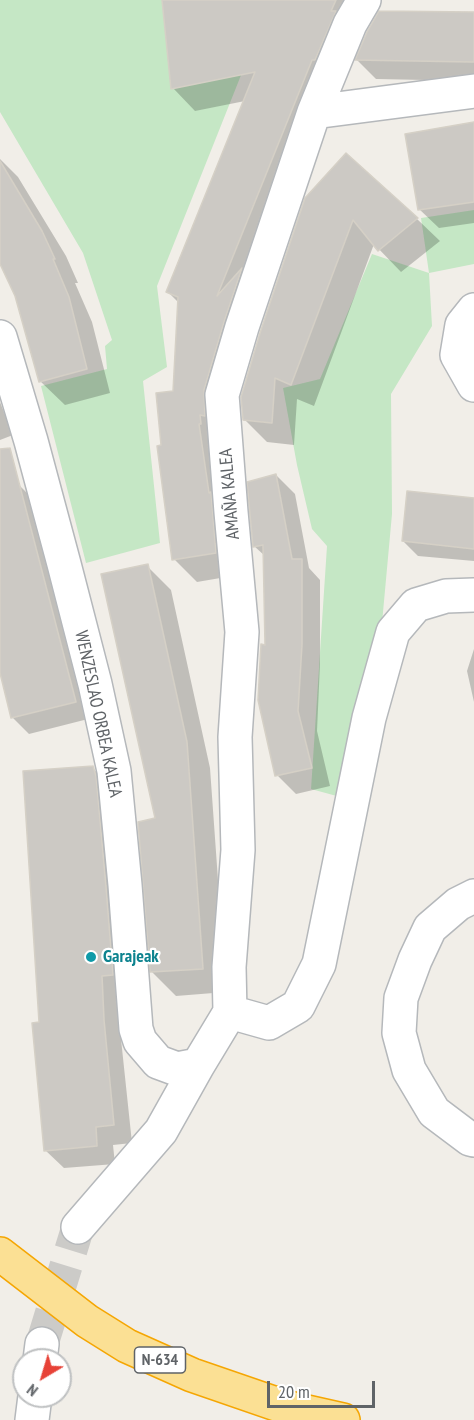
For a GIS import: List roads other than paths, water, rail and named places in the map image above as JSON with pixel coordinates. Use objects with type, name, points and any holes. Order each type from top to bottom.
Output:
[{"type":"highway","name":"N-634","points":[[0,1254],[87,1321],[128,1346],[202,1379],[285,1407],[343,1420]]},
{"type":"street","name":"AMAÑA KALEA","points":[[230,1012],[229,967],[238,850],[236,737],[242,632],[222,395],[242,327],[315,112],[350,24],[364,0]]},
{"type":"street","points":[[315,112],[474,91]]},
{"type":"street","points":[[474,309],[462,325],[457,355],[474,385]]},
{"type":"street","name":"WENZESLAO ORBEA KALEA","points":[[0,337],[64,564],[95,684],[114,771],[136,1029],[140,1041],[158,1062],[177,1069],[198,1065]]},
{"type":"street","points":[[78,1227],[161,1131],[230,1012],[269,1023],[298,1006],[319,964],[369,718],[393,632],[416,604],[446,596],[474,595]]},
{"type":"street","points":[[474,896],[458,904],[430,928],[401,998],[399,1033],[409,1070],[434,1112],[474,1140]]},
{"type":"tunnel","points":[[42,1344],[78,1227]]},
{"type":"place","name":"Garajeak","points":[[91,957]]}]
